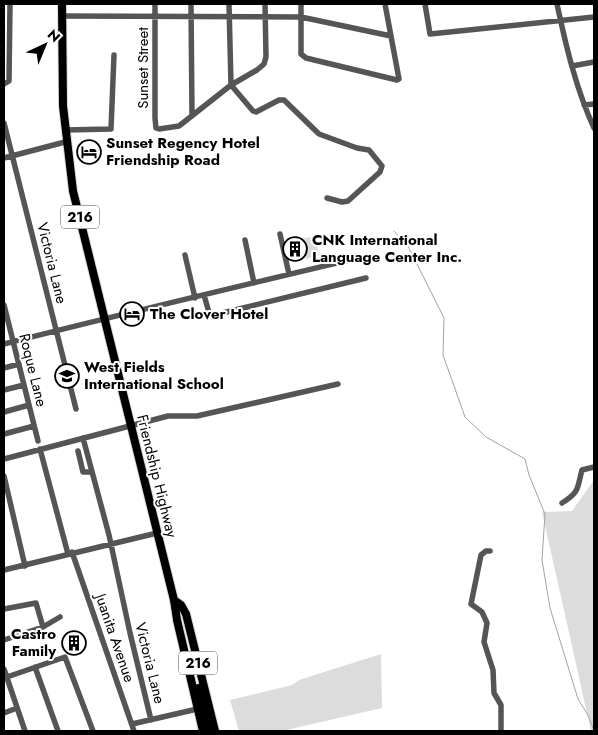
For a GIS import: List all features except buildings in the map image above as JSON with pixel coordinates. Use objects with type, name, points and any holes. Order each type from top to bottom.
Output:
[{"type":"main road","name":"Friendship Highway","points":[[62,4],[65,142],[73,191],[174,600],[172,618],[198,731]]},
{"type":"main road","name":"Friendship Highway","points":[[174,600],[181,605],[186,614],[215,731]]},
{"type":"main road","points":[[174,600],[209,731]]},
{"type":"main road","points":[[179,620],[203,731]]},
{"type":"street","points":[[4,84],[9,81],[10,4]]},
{"type":"street","name":"Sunset Street","points":[[155,4],[156,128],[179,126],[192,115]]},
{"type":"street","points":[[191,4],[192,115]]},
{"type":"street","points":[[229,4],[231,85],[252,111],[256,112],[279,100],[284,100],[319,134],[373,153],[382,166],[380,172],[348,201],[342,202],[327,198]]},
{"type":"street","points":[[192,115],[231,85],[264,64],[266,57],[265,4]]},
{"type":"street","points":[[301,4],[301,54],[306,58],[397,80],[385,4]]},
{"type":"street","points":[[425,4],[430,34],[594,17]]},
{"type":"street","points":[[557,4],[572,66],[584,105],[594,128]]},
{"type":"street","points":[[62,16],[301,17],[391,36]]},
{"type":"street","points":[[65,130],[111,129],[114,55]]},
{"type":"street","points":[[572,66],[594,62]]},
{"type":"street","points":[[584,105],[594,104]]},
{"type":"street","name":"Victoria Lane","points":[[4,123],[76,409]]},
{"type":"street","points":[[4,158],[65,142]]},
{"type":"street","points":[[280,234],[289,274]]},
{"type":"street","points":[[245,240],[254,283]]},
{"type":"street","points":[[185,255],[195,298]]},
{"type":"street","points":[[4,344],[104,318],[358,258]]},
{"type":"street","points":[[204,295],[210,316],[366,278]]},
{"type":"street","name":"Roque Lane","points":[[4,305],[38,441]]},
{"type":"street","points":[[4,368],[19,364]]},
{"type":"street","points":[[4,459],[172,416],[197,416],[338,384]]},
{"type":"street","points":[[4,390],[24,385]]},
{"type":"street","points":[[4,412],[29,405]]},
{"type":"street","points":[[4,434],[34,426]]},
{"type":"street","name":"Victoria Lane","points":[[83,438],[111,544],[151,720]]},
{"type":"street","points":[[74,440],[82,472],[92,472]]},
{"type":"street","points":[[40,449],[70,553]]},
{"type":"street","points":[[78,451],[86,450]]},
{"type":"street","points":[[562,503],[573,495],[579,487],[582,470],[594,467]]},
{"type":"street","points":[[4,476],[24,566]]},
{"type":"street","points":[[4,570],[157,533]]},
{"type":"street","points":[[490,551],[486,551],[481,555],[471,604],[482,612],[487,623],[484,642],[493,670],[494,693],[500,704],[501,731]]},
{"type":"street","name":"Juanita Avenue","points":[[70,553],[134,731]]},
{"type":"street","points":[[4,609],[36,603],[43,627]]},
{"type":"street","points":[[4,640],[43,627],[60,617]]},
{"type":"street","points":[[5,677],[62,656],[67,659],[93,731]]},
{"type":"street","points":[[35,667],[58,731]]},
{"type":"street","points":[[4,669],[5,677],[25,731]]},
{"type":"street","points":[[4,713],[17,708]]},
{"type":"street","points":[[132,724],[193,710]]},
{"type":"shaded area","points":[[315,236],[319,255],[306,259],[301,239]]},
{"type":"shaded area","points":[[594,480],[594,731],[591,731],[542,512],[572,511]]},
{"type":"shaded area","points":[[381,654],[382,708],[282,731],[239,731],[230,700],[292,685],[299,680]]},
{"type":"waterway","points":[[394,231],[408,246],[444,318],[443,355],[465,417],[486,437],[525,459],[529,475],[545,514],[542,560],[550,608],[578,699],[589,717],[594,731]]},
{"type":"place","name":"Sunset Regency Hotel Friendship Road","points":[[89,152]]},
{"type":"place","name":"CNK International Language Center Inc.","points":[[295,249]]},
{"type":"place","name":"The Clover Hotel","points":[[132,314]]},
{"type":"place","name":"West Fields International School","points":[[67,376]]},
{"type":"place","name":"Castro Family","points":[[74,643]]}]
